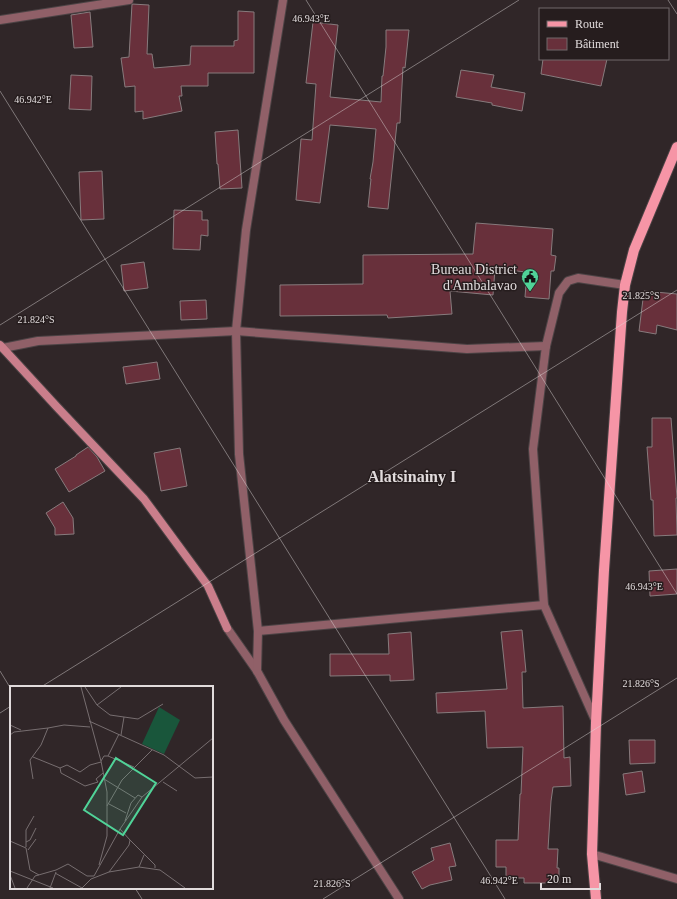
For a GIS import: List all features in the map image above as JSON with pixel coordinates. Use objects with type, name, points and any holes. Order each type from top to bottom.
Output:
[{"type":"main road","points":[[596,899],[592,854],[596,723],[604,570],[621,320],[625,285],[634,250],[677,147]]},
{"type":"street","points":[[0,20],[128,0]]},
{"type":"street","points":[[257,671],[258,631],[239,454],[236,331],[246,230],[283,0]]},
{"type":"street","points":[[596,723],[544,605],[533,449],[546,346],[559,293],[568,281],[578,278],[625,285]]},
{"type":"street","points":[[2,346],[38,341],[236,331],[467,349],[546,346]]},
{"type":"street","points":[[2,346],[57,407],[144,498],[208,586],[227,628],[257,671],[284,720],[399,899]]},
{"type":"street","points":[[258,631],[544,605]]},
{"type":"street","points":[[592,854],[677,879]]},
{"type":"building","points":[[132,4],[149,5],[147,54],[152,54],[154,68],[190,65],[191,46],[234,46],[234,41],[238,40],[238,11],[254,12],[254,73],[208,73],[208,86],[181,86],[182,96],[179,96],[182,111],[143,119],[143,111],[135,112],[135,86],[125,87],[121,58],[129,57]]},
{"type":"building","points":[[90,12],[93,47],[74,48],[71,15]]},
{"type":"building","points":[[313,22],[338,25],[330,97],[381,102],[386,30],[409,30],[405,68],[403,67],[400,123],[397,123],[388,209],[368,207],[376,129],[330,125],[320,203],[296,200],[301,139],[312,140],[316,84],[306,83]]},
{"type":"building","points":[[543,60],[607,60],[601,86],[541,74]]},
{"type":"building","points":[[461,70],[494,75],[491,87],[525,93],[522,111],[492,105],[492,103],[456,97]]},
{"type":"building","points":[[71,75],[92,76],[91,110],[69,109]]},
{"type":"building","points":[[238,130],[242,188],[220,189],[215,132]]},
{"type":"building","points":[[102,171],[104,219],[81,220],[79,172]]},
{"type":"building","points":[[174,210],[202,211],[202,220],[208,220],[208,236],[201,235],[200,250],[173,249]]},
{"type":"building","points":[[476,223],[553,229],[551,255],[556,256],[554,271],[551,271],[549,299],[525,297],[527,272],[495,269],[493,295],[450,291],[452,314],[388,318],[387,315],[280,316],[280,285],[363,284],[363,255],[473,254]]},
{"type":"building","points":[[144,262],[148,288],[124,291],[121,265]]},
{"type":"building","points":[[644,291],[677,294],[677,330],[657,325],[656,334],[639,331]]},
{"type":"building","points":[[206,300],[207,319],[181,320],[180,301]]},
{"type":"building","points":[[157,362],[160,379],[126,384],[123,367]]},
{"type":"building","points":[[652,418],[671,418],[677,498],[677,535],[654,536],[653,500],[651,500],[647,447],[652,447]]},
{"type":"building","points":[[88,447],[97,457],[105,471],[69,492],[55,469]]},
{"type":"building","points":[[180,448],[187,486],[161,491],[154,453]]},
{"type":"building","points":[[63,502],[73,518],[74,534],[55,535],[55,528],[46,513]]},
{"type":"building","points":[[677,569],[677,594],[650,596],[649,571]]},
{"type":"building","points":[[522,630],[526,672],[522,672],[523,708],[563,706],[564,758],[570,757],[571,786],[553,787],[548,849],[558,849],[557,868],[559,868],[559,883],[524,883],[524,878],[506,878],[506,867],[496,867],[496,840],[518,840],[523,747],[487,748],[485,711],[437,713],[436,693],[507,689],[501,632]]},
{"type":"building","points":[[411,632],[414,680],[390,681],[390,675],[330,676],[330,654],[389,654],[388,634]]},
{"type":"building","points":[[629,740],[655,740],[655,763],[630,764]]},
{"type":"building","points":[[642,771],[645,792],[626,795],[623,774]]},
{"type":"building","points":[[450,843],[456,866],[449,867],[452,880],[430,885],[422,889],[412,872],[434,860],[431,848]]},
{"type":"place","name":"Bureau District d'Ambalavao","points":[[530,292]]},
{"type":"district","name":"Alatsinainy I","points":[[412,476]]}]
